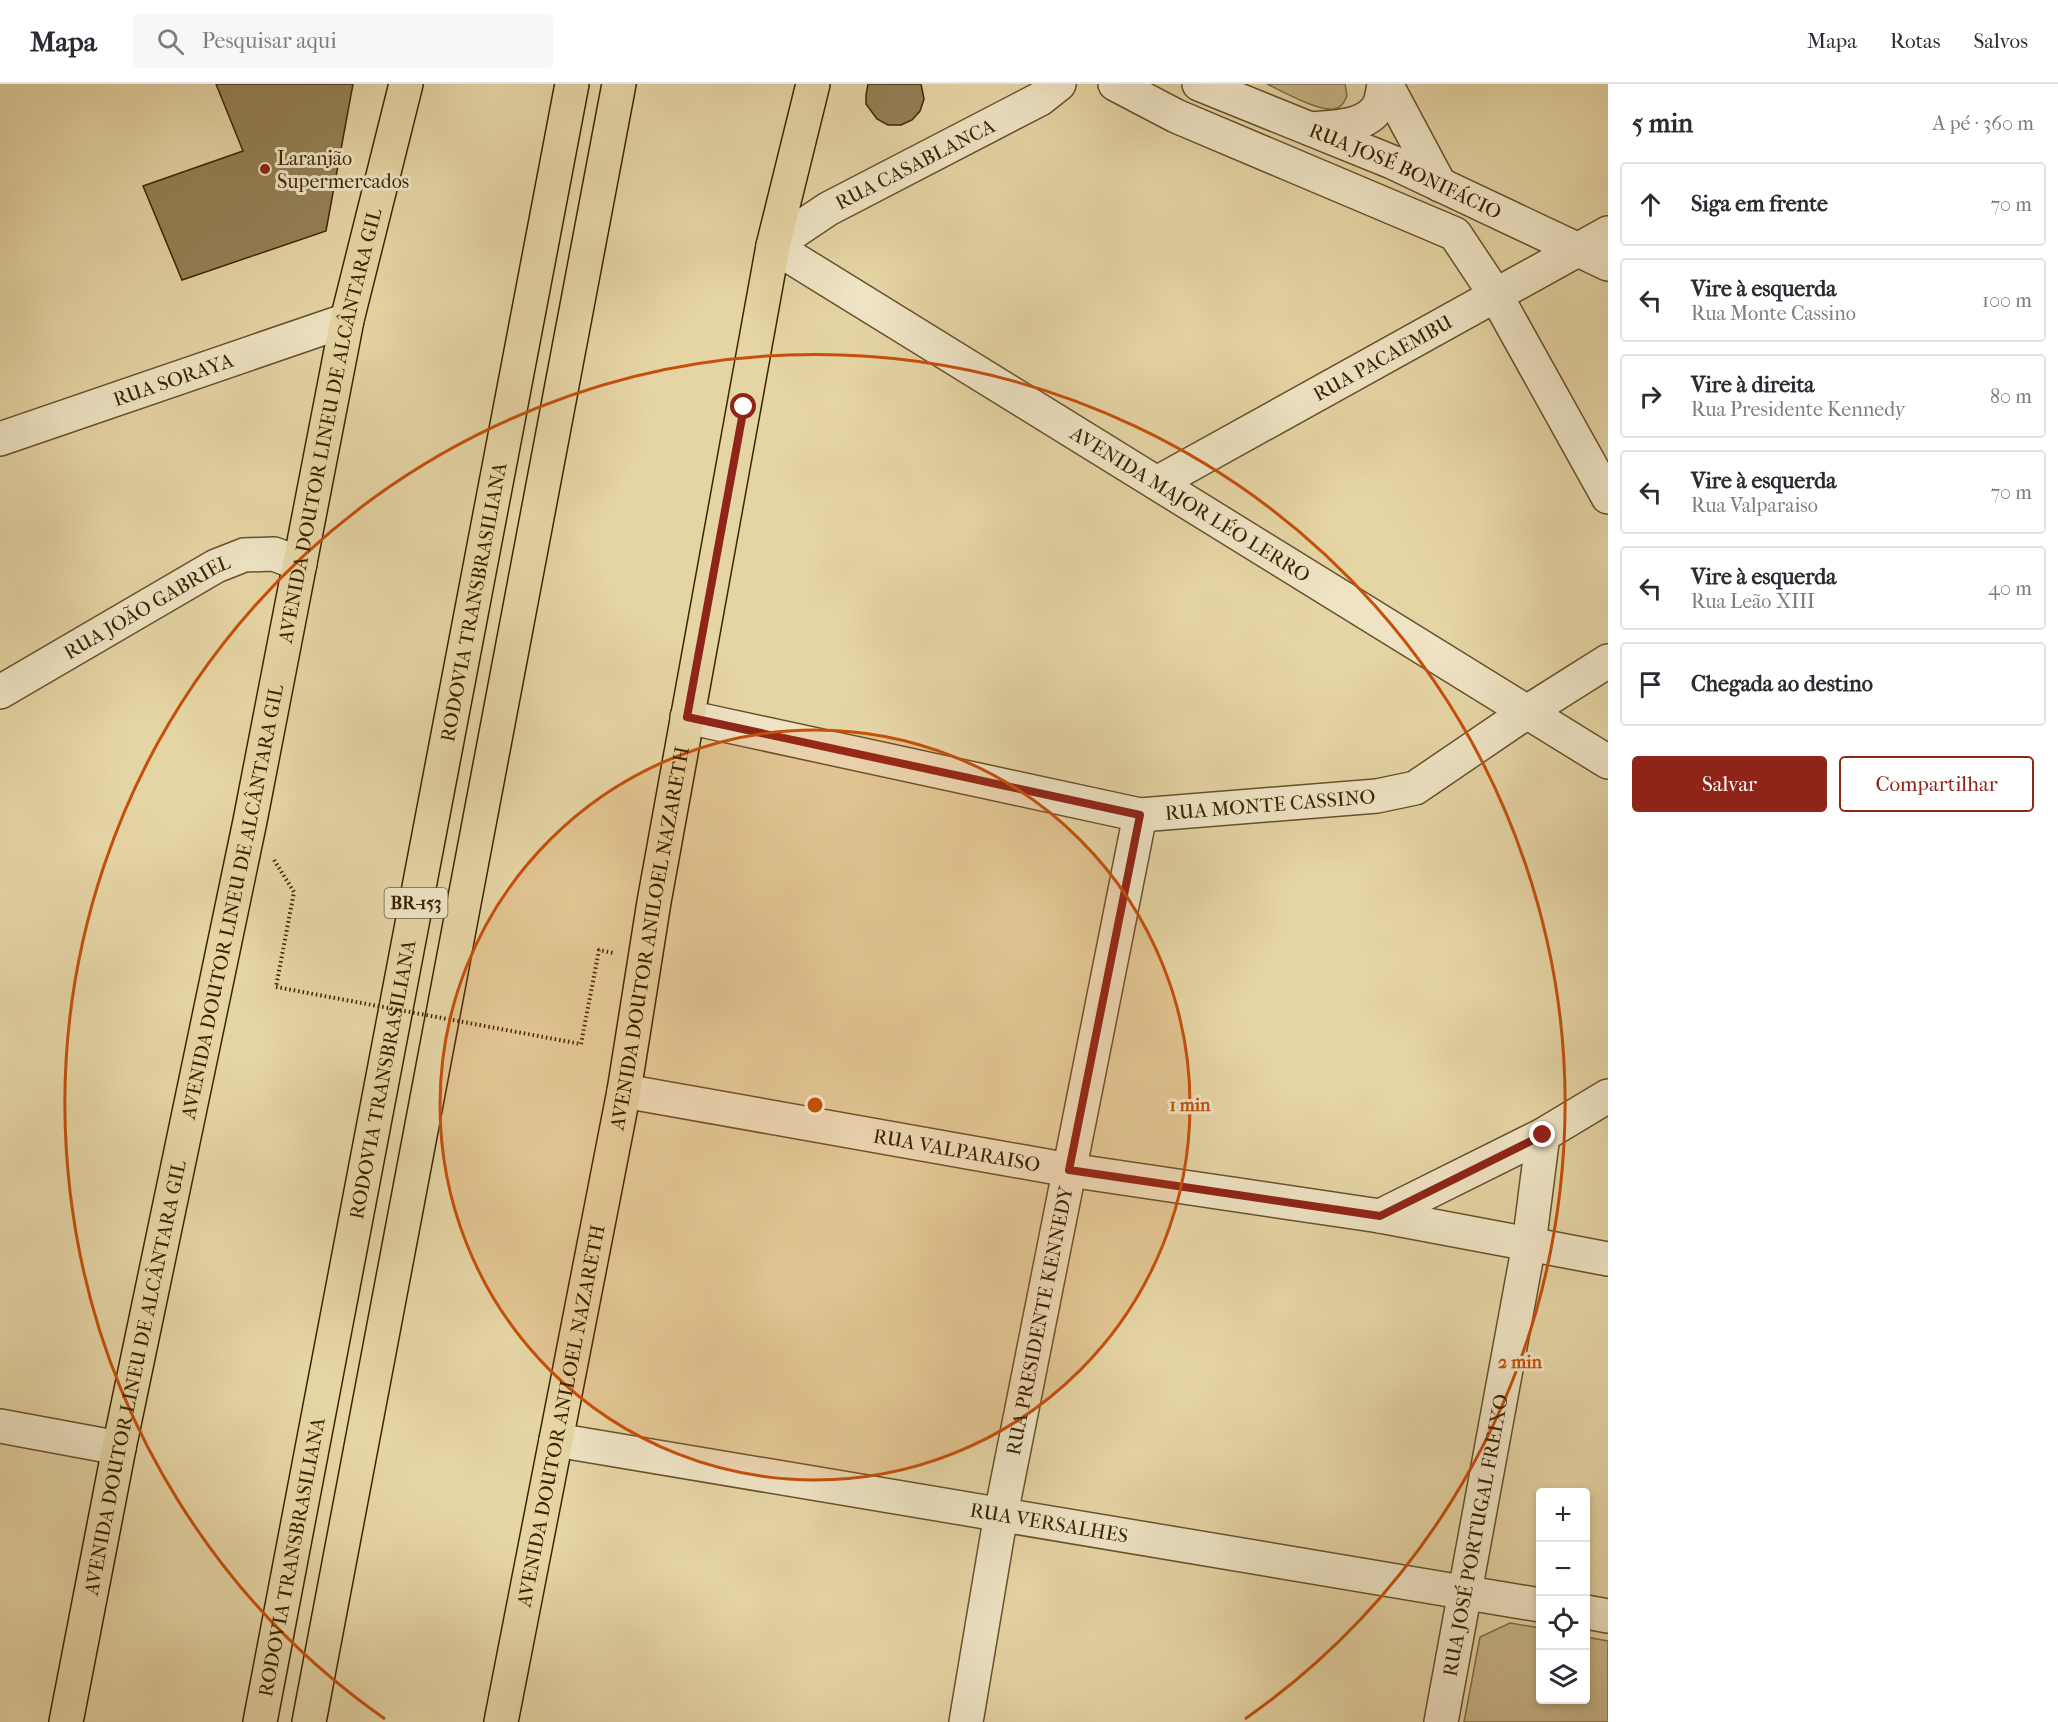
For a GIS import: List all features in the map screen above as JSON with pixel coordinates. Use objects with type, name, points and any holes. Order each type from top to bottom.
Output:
[{"type":"main road","name":"AVENIDA DOUTOR LINEU DE ALCÂNTARA GIL","points":[[66,1722],[119,1448],[250,821],[347,320],[406,84]]},
{"type":"main road","name":"RODOVIA TRANSBRASILIANA","points":[[260,1722],[572,84]]},
{"type":"main road","name":"BR-153","points":[[309,1722],[619,84]]},
{"type":"main road","name":"AVENIDA DOUTOR ANILOEL NAZARETH","points":[[501,1722],[624,1091],[656,890],[773,246],[813,84]]},
{"type":"street","name":"RUA CASABLANCA","points":[[773,246],[828,209],[1040,99],[1059,84]]},
{"type":"street","name":"RUA JOSÉ BONIFÁCIO","points":[[1115,84],[1176,116],[1455,234],[1495,294],[1608,497]]},
{"type":"street","name":"RUA JOSÉ BONIFÁCIO","points":[[1199,84],[1392,162],[1608,264]]},
{"type":"street","points":[[1310,129],[1354,124],[1369,117],[1379,105],[1385,84]]},
{"type":"street","points":[[1385,84],[1440,185]]},
{"type":"street","name":"RUA PACAEMBU","points":[[1157,483],[1608,232]]},
{"type":"street","name":"AVENIDA MAJOR LÉO LERRO","points":[[773,246],[1608,762]]},
{"type":"street","name":"RUA SORAYA","points":[[0,439],[347,320]]},
{"type":"street","name":"RUA JOÃO GABRIEL","points":[[0,692],[216,566],[244,555],[274,554],[300,564]]},
{"type":"street","name":"RUA MONTE CASSINO","points":[[687,717],[1140,815],[1377,796],[1415,788],[1527,711],[1608,661]]},
{"type":"street","name":"RUA PRESIDENTE KENNEDY","points":[[966,1722],[1001,1514],[1140,815]]},
{"type":"street","name":"RUA VALPARAISO","points":[[624,1091],[1069,1170],[1380,1216],[1608,1259]]},
{"type":"street","points":[[1380,1216],[1543,1135],[1608,1096]]},
{"type":"street","name":"RUA JOSÉ PORTUGAL FREIXO","points":[[1441,1722],[1529,1244],[1543,1135]]},
{"type":"street","points":[[0,1426],[119,1448]]},
{"type":"street","name":"RUA VERSALHES","points":[[556,1440],[1536,1604]]},
{"type":"street","points":[[1590,1613],[1608,1616]]},
{"type":"path","points":[[294,892],[276,987],[581,1044],[599,950]]},
{"type":"shaded area","points":[[1267,84],[1345,84],[1347,96],[1339,107],[1327,109]]},
{"type":"shaded area","points":[[1510,1623],[1536,1627],[1536,1704],[1590,1704],[1590,1638],[1608,1641],[1608,1722],[1464,1722],[1480,1637]]},
{"type":"building","name":"Laranjão Supermercados","points":[[216,84],[353,84],[326,231],[182,280],[143,186],[243,151]]},
{"type":"building","points":[[868,84],[921,84],[924,99],[920,111],[912,120],[901,125],[888,125],[877,119],[866,104]]},
{"type":"place","name":"Laranjão Supermercados","points":[[265,169]]},
{"type":"route","points":[[744,407],[687,717],[1140,815],[1069,1170],[1380,1216],[1543,1135]]}]
